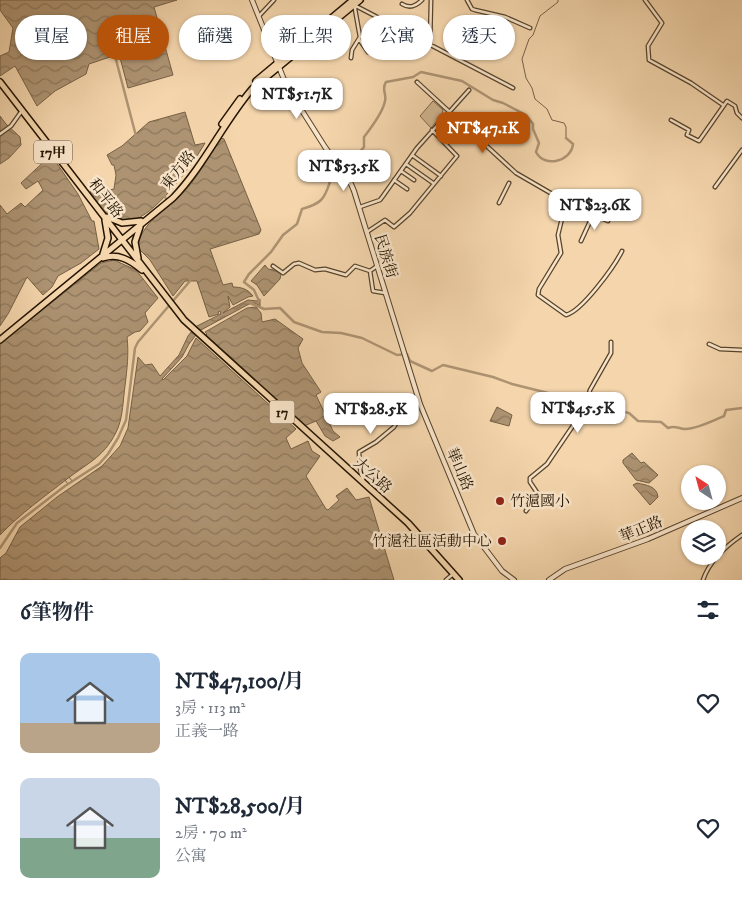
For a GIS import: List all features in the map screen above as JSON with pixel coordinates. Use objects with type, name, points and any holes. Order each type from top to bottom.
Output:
[{"type":"main road","name":"東方路","points":[[0,339],[178,193],[192,176],[244,99],[257,84],[352,3],[361,0]]},
{"type":"main road","name":"和平路","points":[[0,83],[105,218]]},
{"type":"main road","name":"和平路","points":[[0,83],[170,305],[194,332]]},
{"type":"main road","points":[[103,254],[108,238],[105,218],[122,223],[142,222],[135,246],[143,270]]},
{"type":"main road","name":"東方路","points":[[0,339],[120,240]]},
{"type":"main road","points":[[98,260],[110,256],[122,258],[129,260],[143,270]]},
{"type":"main road","name":"大公路","points":[[194,332],[423,539],[458,580]]},
{"type":"main road","name":"大公路","points":[[303,430],[410,528],[458,580]]},
{"type":"street","points":[[252,0],[278,65]]},
{"type":"street","points":[[259,16],[274,0]]},
{"type":"street","points":[[402,4],[409,7],[422,0]]},
{"type":"street","points":[[431,0],[431,15]]},
{"type":"street","points":[[467,0],[474,10],[505,18],[530,28]]},
{"type":"street","points":[[645,0],[662,23],[648,46],[648,60],[691,83],[723,105]]},
{"type":"street","points":[[352,3],[375,15]]},
{"type":"street","points":[[351,58],[352,50],[360,34],[352,3]]},
{"type":"street","points":[[433,46],[513,88]]},
{"type":"street","name":"民族街","points":[[278,65],[288,87],[335,163],[351,184],[360,207],[403,353]]},
{"type":"street","points":[[417,82],[516,174],[566,202],[608,221]]},
{"type":"street","points":[[360,207],[380,200],[432,130],[469,90]]},
{"type":"street","points":[[671,120],[689,130],[687,135],[699,141],[727,101],[736,108],[737,113],[742,118]]},
{"type":"street","points":[[0,134],[11,126],[21,112]]},
{"type":"street","points":[[367,232],[385,220],[394,226],[397,225],[410,213],[457,156],[432,130]]},
{"type":"street","points":[[716,187],[742,150]]},
{"type":"street","points":[[412,155],[441,176]]},
{"type":"street","points":[[406,164],[433,183]]},
{"type":"street","points":[[401,171],[414,180]]},
{"type":"street","points":[[394,180],[407,189]]},
{"type":"street","points":[[498,203],[509,183]]},
{"type":"street","points":[[581,241],[603,193]]},
{"type":"street","points":[[566,202],[558,235],[562,253],[539,289],[538,294],[540,298],[552,304],[566,315],[572,312],[600,284],[622,251]]},
{"type":"street","points":[[599,202],[617,210]]},
{"type":"street","points":[[273,266],[283,273],[294,264],[299,263],[315,270],[325,269],[346,275],[355,266],[370,271]]},
{"type":"street","points":[[370,271],[377,266]]},
{"type":"street","points":[[370,271],[372,292],[385,293]]},
{"type":"street","points":[[526,511],[538,494],[530,479],[548,462],[585,408],[591,387],[610,356],[610,342]]},
{"type":"street","points":[[709,344],[720,348],[742,350]]},
{"type":"street","name":"華山路","points":[[403,353],[419,401],[474,534],[502,571],[514,580]]},
{"type":"street","points":[[363,483],[359,452],[376,442],[394,427],[406,409],[419,401]]},
{"type":"street","name":"華正路","points":[[549,580],[565,569],[648,539],[742,498]]},
{"type":"street","points":[[704,580],[707,571],[717,557],[742,535]]},
{"type":"street","points":[[446,580],[452,575]]},
{"type":"shaded area","points":[[433,101],[443,110],[442,115],[431,128],[420,116]]},
{"type":"water","points":[[0,0],[177,0],[154,7],[156,15],[97,15],[97,60],[101,60],[89,64],[86,74],[55,91],[37,106],[15,66],[0,76],[0,56],[9,52],[13,28],[0,10]]},
{"type":"water","points":[[121,60],[169,60],[173,75],[128,88]]},
{"type":"water","points":[[185,112],[195,145],[205,143],[175,186],[155,206],[136,219],[123,220],[107,214],[90,192],[114,189],[116,175],[114,165],[112,165],[107,155],[122,146],[149,122]]},
{"type":"water","points":[[0,116],[20,137],[21,145],[9,158],[0,164]]},
{"type":"water","points":[[221,138],[224,139],[261,230],[259,234],[210,249],[223,285],[232,283],[233,287],[244,289],[253,296],[233,305],[228,296],[230,307],[223,313],[248,300],[257,301],[260,299],[260,306],[255,303],[249,304],[199,331],[182,357],[162,379],[187,356],[196,338],[296,429],[286,438],[291,449],[308,441],[312,451],[320,456],[306,476],[326,509],[328,510],[339,500],[336,496],[347,488],[356,500],[369,497],[394,580],[0,580],[0,558],[6,553],[20,527],[57,497],[102,466],[120,446],[128,428],[138,357],[145,365],[152,364],[160,376],[179,355],[188,336],[195,327],[221,314],[220,311],[218,312],[219,314],[209,317],[197,281],[185,281],[173,296],[150,260],[138,248],[140,239],[149,224],[188,187]]},
{"type":"water","points":[[51,155],[78,194],[92,221],[94,221],[99,249],[81,263],[58,276],[52,287],[43,295],[27,277],[0,326],[0,205],[7,214],[21,203],[25,207],[43,190],[38,181],[26,189],[21,183]]},
{"type":"water","points":[[114,260],[136,270],[158,298],[145,313],[148,322],[140,331],[127,337],[127,368],[122,413],[118,428],[108,445],[96,458],[33,506],[0,535],[0,344],[101,263]]},
{"type":"water","points":[[265,265],[268,269],[281,274],[280,279],[264,296],[257,285],[251,281]]},
{"type":"water","points":[[256,307],[261,313],[262,322],[275,319],[303,339],[298,348],[302,363],[321,392],[316,395],[333,431],[340,437],[333,441],[325,436],[316,421],[304,426],[205,336],[207,334],[205,332],[247,308]]},
{"type":"water","points":[[497,407],[512,415],[509,426],[490,421]]},
{"type":"water","points":[[632,453],[641,463],[644,462],[658,475],[649,483],[636,480],[623,463],[623,460]]},
{"type":"water","points":[[637,483],[656,490],[658,497],[650,505],[633,485]]},
{"type":"waterway","points":[[558,0],[540,16],[522,59],[526,78],[532,88],[535,99],[547,109],[552,120],[564,123],[566,138]]},
{"type":"waterway","points":[[116,60],[136,136]]},
{"type":"waterway","points":[[259,301],[254,290],[244,282],[249,274],[271,252],[283,235],[297,224],[302,209],[315,205],[321,200],[337,168],[349,164],[364,147],[364,137],[384,105],[384,87],[386,82],[413,77],[421,72],[462,81],[493,100],[526,115],[533,124],[533,129],[539,143],[536,152],[545,160],[557,161],[568,155],[573,144],[566,138]]},
{"type":"waterway","points":[[163,193],[171,208]]},
{"type":"waterway","points":[[0,548],[17,523],[65,486],[99,464],[108,454],[126,420],[135,348],[190,281],[190,278]]},
{"type":"waterway","points":[[250,303],[264,309],[280,308],[294,322],[322,332],[341,333],[362,338],[397,355],[407,354],[410,361],[432,371],[443,365],[556,395],[568,395],[594,406],[629,413],[638,421],[661,422],[668,428],[694,428],[724,416],[726,410],[742,408]]},
{"type":"waterway","points":[[69,477],[72,481]]},
{"type":"waterway","points":[[65,480],[68,484]]},
{"type":"place","name":"竹滬國小","points":[[500,501]]},
{"type":"place","name":"竹滬社區活動中心","points":[[502,541]]}]
